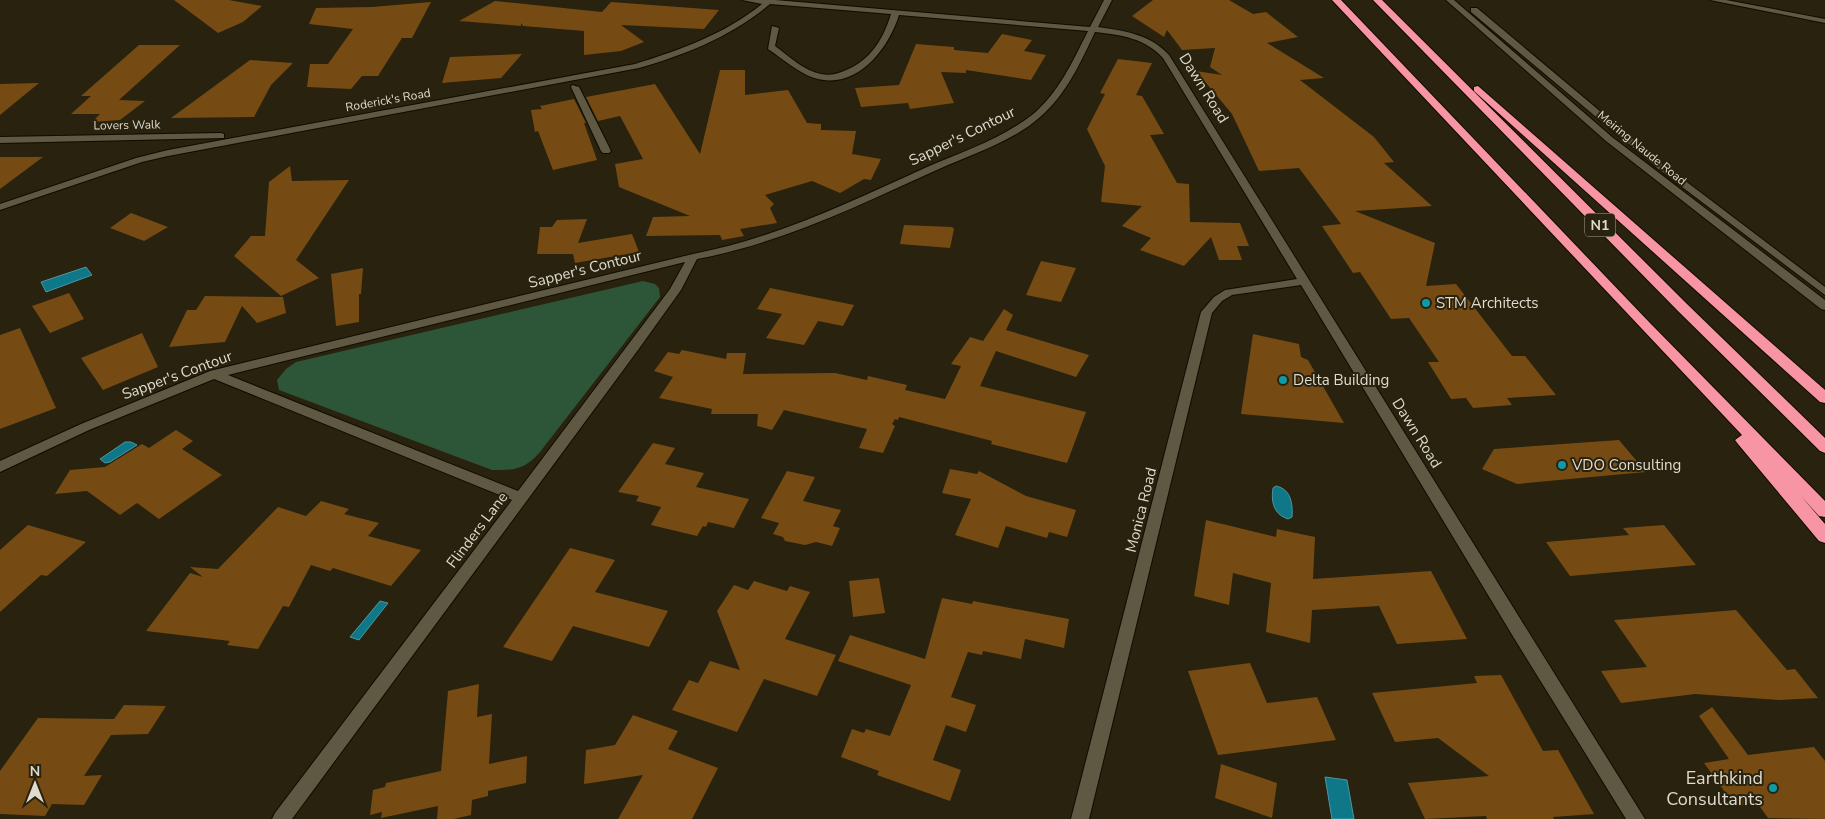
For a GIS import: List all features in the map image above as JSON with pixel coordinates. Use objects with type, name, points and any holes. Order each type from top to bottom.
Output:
[{"type":"highway","name":"N1","points":[[1336,0],[1644,325],[1825,511]]},
{"type":"highway","name":"N1","points":[[1377,0],[1683,308],[1825,447]]},
{"type":"highway","points":[[1377,0],[1825,398]]},
{"type":"highway","points":[[1644,325],[1825,536]]},
{"type":"street","name":"Dawn Road","points":[[746,0],[1092,29],[1142,38],[1156,45],[1304,281],[1518,633],[1636,819]]},
{"type":"street","name":"Sapper's Contour","points":[[0,467],[85,427],[214,374],[693,257],[742,248],[792,231],[975,149],[1017,128],[1044,109],[1055,95],[1108,0]]},
{"type":"street","name":"Meiring Naude Road","points":[[1450,0],[1609,138],[1825,306]]},
{"type":"street","name":"Meiring Naude Road","points":[[1463,0],[1660,166],[1825,292]]},
{"type":"street","points":[[1714,0],[1825,20]]},
{"type":"street","name":"Roderick's Road","points":[[0,207],[139,160],[626,69],[704,42],[743,22],[770,1]]},
{"type":"street","points":[[775,28],[771,47],[807,72],[816,76],[835,77],[863,67],[875,57],[884,42],[896,12]]},
{"type":"street","points":[[575,87],[606,151]]},
{"type":"street","name":"Lovers Walk","points":[[0,140],[254,137]]},
{"type":"street","name":"Flinders Lane","points":[[281,819],[670,297],[693,257]]},
{"type":"street","name":"Monica Road","points":[[1080,819],[1207,312],[1218,299],[1229,292],[1304,281]]},
{"type":"street","points":[[214,374],[521,498]]},
{"type":"green space","points":[[643,281],[655,284],[659,288],[660,297],[540,452],[519,468],[492,470],[279,390],[277,380],[286,369],[296,362]]},
{"type":"water","points":[[86,267],[92,275],[46,292],[41,282]]},
{"type":"water","points":[[125,442],[137,445],[110,462],[105,463],[100,459]]},
{"type":"water","points":[[1276,486],[1285,490],[1290,498],[1292,517],[1288,519],[1279,514],[1274,506],[1272,493],[1273,488]]},
{"type":"water","points":[[380,601],[388,603],[359,640],[350,637]]},
{"type":"water","points":[[1325,777],[1347,780],[1354,819],[1332,819]]},
{"type":"building","points":[[174,0],[229,0],[262,6],[243,22],[218,33]]},
{"type":"building","points":[[1153,0],[1229,0],[1253,14],[1266,12],[1298,37],[1267,43],[1324,78],[1300,80],[1374,137],[1394,162],[1384,163],[1432,206],[1355,211],[1435,243],[1426,286],[1456,284],[1512,356],[1525,356],[1556,395],[1507,398],[1512,405],[1473,408],[1466,398],[1451,399],[1428,362],[1439,362],[1409,318],[1391,319],[1360,272],[1353,273],[1322,226],[1341,224],[1299,168],[1259,171],[1232,114],[1196,71],[1222,75],[1210,67],[1215,48],[1182,50],[1167,30],[1164,37],[1132,16]]},
{"type":"building","points":[[495,1],[602,12],[611,2],[719,10],[704,29],[621,25],[644,42],[621,51],[584,55],[584,31],[523,26],[521,23],[521,26],[459,21]]},
{"type":"building","points":[[431,2],[412,38],[402,38],[378,76],[362,76],[351,89],[307,87],[310,64],[328,64],[353,29],[309,24],[316,8],[372,7]]},
{"type":"building","points":[[1002,34],[1032,40],[1024,51],[1046,55],[1031,80],[966,70],[966,73],[941,72],[954,103],[910,109],[908,103],[861,107],[855,88],[899,85],[916,44],[954,47],[954,50],[988,53]]},
{"type":"building","points":[[139,45],[180,45],[119,100],[145,101],[120,120],[92,122],[100,114],[71,114],[91,96],[81,96]]},
{"type":"building","points":[[522,54],[501,78],[442,83],[450,57]]},
{"type":"building","points":[[1118,59],[1152,63],[1136,95],[1142,96],[1164,134],[1150,135],[1177,183],[1189,184],[1190,222],[1240,223],[1249,246],[1237,246],[1242,260],[1219,260],[1211,237],[1184,266],[1140,250],[1151,238],[1122,226],[1142,206],[1101,202],[1105,166],[1087,129],[1105,94],[1100,93]]},
{"type":"building","points":[[250,60],[293,63],[271,85],[254,117],[171,118]]},
{"type":"building","points":[[720,70],[745,70],[745,95],[788,90],[807,123],[821,124],[821,130],[856,131],[852,154],[881,159],[871,180],[864,179],[840,193],[812,181],[765,195],[774,204],[770,208],[777,223],[740,229],[744,236],[722,240],[720,235],[646,236],[653,217],[690,216],[619,187],[615,164],[643,159],[620,116],[598,121],[586,97],[655,84],[700,154]]},
{"type":"building","points":[[39,83],[0,115],[0,84]]},
{"type":"building","points":[[574,99],[586,123],[584,123],[597,160],[553,170],[538,131],[535,132],[531,110],[542,109],[540,106]]},
{"type":"building","points":[[0,157],[43,157],[0,189]]},
{"type":"building","points":[[290,166],[292,181],[349,180],[296,260],[319,278],[281,296],[234,256],[251,236],[265,236],[269,182]]},
{"type":"building","points":[[131,213],[168,227],[144,241],[110,228]]},
{"type":"building","points":[[587,219],[578,243],[632,234],[639,252],[575,263],[573,254],[537,254],[540,227],[552,227],[557,220]]},
{"type":"building","points":[[904,225],[952,227],[954,229],[950,248],[900,244]]},
{"type":"building","points":[[1041,261],[1076,268],[1061,302],[1026,295]]},
{"type":"building","points":[[363,268],[361,294],[359,294],[359,322],[336,326],[331,274]]},
{"type":"building","points":[[770,288],[854,305],[843,326],[818,321],[804,345],[766,338],[782,314],[757,309]]},
{"type":"building","points":[[69,293],[84,319],[50,333],[32,306]]},
{"type":"building","points":[[205,296],[283,297],[286,313],[257,323],[242,306],[225,342],[169,347],[187,310],[196,310]]},
{"type":"building","points":[[1004,309],[1013,315],[1006,330],[1089,355],[1076,377],[996,351],[980,386],[1086,412],[1067,463],[991,444],[992,441],[899,417],[892,424],[895,426],[883,453],[859,448],[867,429],[784,410],[772,430],[757,426],[758,414],[711,414],[712,409],[659,398],[673,377],[654,371],[668,352],[679,354],[682,350],[726,359],[727,353],[746,353],[743,374],[835,373],[867,380],[868,376],[907,385],[905,390],[945,399],[961,366],[951,364],[970,337],[983,341]]},
{"type":"building","points":[[20,328],[56,408],[0,429],[0,335]]},
{"type":"building","points":[[142,333],[158,367],[103,390],[81,358]]},
{"type":"building","name":"Delta Building","points":[[1253,334],[1299,344],[1301,357],[1308,360],[1344,423],[1241,414]]},
{"type":"building","points":[[176,430],[193,441],[182,449],[222,475],[159,519],[137,503],[120,515],[87,491],[55,494],[70,470],[105,467],[142,444],[149,448]]},
{"type":"building","name":"VDO Consulting","points":[[1619,440],[1646,472],[1517,484],[1482,469],[1494,449]]},
{"type":"building","points":[[653,443],[675,448],[665,464],[704,473],[696,487],[749,499],[734,528],[708,522],[706,527],[703,526],[697,536],[651,525],[661,507],[636,501],[639,496],[618,492]]},
{"type":"building","points":[[950,469],[977,474],[979,471],[1026,496],[1076,510],[1067,537],[1049,532],[1047,538],[1006,526],[998,548],[955,535],[971,499],[942,493]]},
{"type":"building","points":[[787,471],[815,477],[803,501],[841,510],[833,526],[840,528],[832,546],[816,542],[805,545],[785,541],[783,537],[773,534],[779,523],[761,518]]},
{"type":"building","points":[[321,501],[349,509],[344,514],[379,523],[368,536],[421,550],[391,586],[333,568],[330,571],[311,565],[289,607],[283,606],[258,649],[227,645],[230,641],[146,631],[190,573],[203,577],[190,567],[218,569],[278,507],[306,516]]},
{"type":"building","points":[[1206,520],[1276,537],[1277,529],[1315,537],[1313,579],[1431,571],[1467,639],[1397,644],[1379,606],[1312,610],[1310,643],[1266,632],[1271,583],[1233,573],[1229,605],[1194,596]]},
{"type":"building","points":[[28,525],[86,542],[47,576],[41,575],[0,612],[0,550]]},
{"type":"building","points":[[1664,525],[1696,565],[1570,576],[1546,542],[1629,535],[1623,528]]},
{"type":"building","points":[[570,548],[615,560],[595,592],[668,611],[649,647],[573,626],[552,661],[503,647]]},
{"type":"building","points":[[879,578],[885,613],[853,617],[849,581]]},
{"type":"building","points":[[754,581],[787,591],[790,586],[810,592],[785,639],[836,655],[817,696],[764,679],[737,732],[672,710],[689,680],[698,683],[710,661],[740,670],[717,611],[734,585],[748,590]]},
{"type":"building","points":[[942,598],[972,604],[973,601],[1069,619],[1064,648],[1025,639],[1021,659],[983,651],[982,655],[968,652],[951,697],[976,705],[966,732],[946,725],[933,760],[961,770],[950,801],[877,775],[879,771],[841,757],[852,729],[864,733],[866,729],[890,736],[911,685],[838,661],[850,635],[925,659]]},
{"type":"building","points":[[1736,610],[1787,670],[1795,669],[1818,698],[1779,700],[1695,694],[1621,703],[1601,671],[1647,667],[1614,620]]},
{"type":"building","points":[[1250,663],[1267,703],[1317,697],[1336,740],[1218,755],[1188,671]]},
{"type":"building","points":[[1501,675],[1543,751],[1558,750],[1594,814],[1553,817],[1554,819],[1487,819],[1486,816],[1425,819],[1408,783],[1489,776],[1438,738],[1395,742],[1372,693],[1477,683],[1474,676]]},
{"type":"building","points":[[479,684],[477,717],[492,714],[489,764],[527,756],[526,783],[488,791],[488,796],[472,800],[471,815],[454,819],[437,819],[438,806],[381,818],[382,812],[370,815],[373,790],[385,787],[386,783],[441,771],[448,691]]},
{"type":"building","points":[[124,705],[166,706],[148,734],[111,735],[84,776],[102,775],[84,805],[52,804],[45,816],[0,814],[0,771],[38,718],[114,719]]},
{"type":"building","name":"Earthkind Consultants","points":[[1712,707],[1748,755],[1814,747],[1825,761],[1825,819],[1768,818],[1758,804],[1735,806],[1704,763],[1729,759],[1699,716]]},
{"type":"building","points":[[633,715],[678,731],[668,749],[718,768],[692,819],[618,819],[643,775],[584,784],[586,750],[615,745]]},
{"type":"building","points":[[1221,764],[1277,783],[1272,818],[1215,798]]},
{"type":"place","name":"STM Architects","points":[[1426,303]]},
{"type":"place","name":"Delta Building","points":[[1283,380]]},
{"type":"place","name":"VDO Consulting","points":[[1562,465]]},
{"type":"place","name":"Earthkind Consultants","points":[[1773,788]]}]
